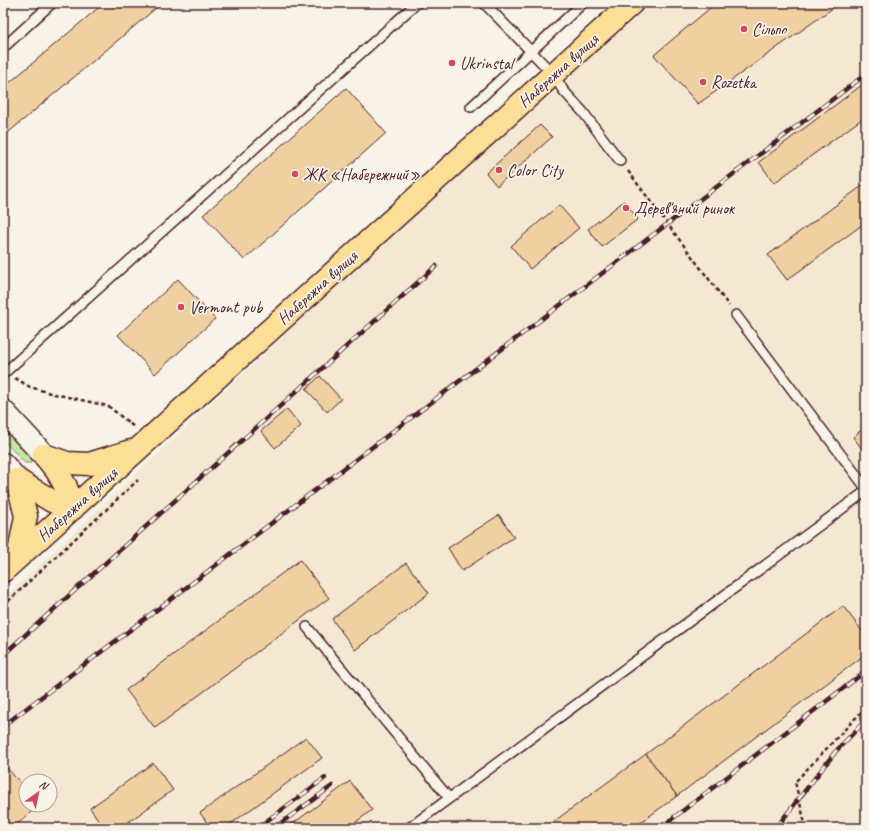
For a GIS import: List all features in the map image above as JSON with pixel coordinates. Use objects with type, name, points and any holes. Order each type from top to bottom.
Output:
[{"type":"main road","name":"Набережна вулиця","points":[[10,564],[73,508],[136,439],[632,3]]},
{"type":"main road","points":[[44,455],[67,463],[89,464],[136,439]]},
{"type":"main road","points":[[44,455],[57,471],[66,487],[73,508]]},
{"type":"main road","points":[[17,480],[52,500],[73,508]]},
{"type":"main road","points":[[10,564],[26,516],[17,480]]},
{"type":"street","points":[[3,411],[44,455]]},
{"type":"street","points":[[3,464],[17,480]]},
{"type":"lane","points":[[3,48],[52,3]]},
{"type":"lane","points":[[4,373],[417,3]]},
{"type":"lane","points":[[484,3],[553,74],[563,90],[583,112],[620,161]]},
{"type":"lane","points":[[471,107],[583,3]]},
{"type":"lane","points":[[736,315],[866,488]]},
{"type":"lane","points":[[409,828],[866,491]]},
{"type":"lane","points":[[307,627],[449,798]]},
{"type":"path","points":[[620,161],[736,315]]},
{"type":"path","points":[[4,373],[30,387],[108,406],[136,439]]},
{"type":"path","points":[[3,606],[138,480]]},
{"type":"path","points":[[806,828],[795,782],[866,707]]},
{"type":"shaded area","points":[[637,3],[866,3],[866,828],[3,828],[3,599]]},
{"type":"green space","points":[[3,426],[31,456],[31,463],[25,463],[3,440]]},
{"type":"building","points":[[104,3],[162,3],[3,137],[3,88]]},
{"type":"building","name":"Сільпо","points":[[716,3],[840,3],[698,104],[654,55]]},
{"type":"building","points":[[866,82],[866,116],[774,183],[759,162]]},
{"type":"building","name":"ЖК «Набережний»","points":[[346,88],[386,133],[244,260],[203,215]]},
{"type":"building","points":[[540,125],[552,137],[497,186],[486,173]]},
{"type":"building","points":[[866,183],[866,222],[787,280],[768,255]]},
{"type":"building","points":[[624,201],[638,219],[602,247],[588,229]]},
{"type":"building","points":[[559,205],[579,228],[530,269],[511,246]]},
{"type":"building","points":[[178,279],[215,319],[155,374],[118,335]]},
{"type":"building","points":[[320,376],[341,399],[327,412],[306,389]]},
{"type":"building","points":[[287,409],[301,426],[275,448],[261,431]]},
{"type":"building","points":[[866,426],[866,454],[853,437]]},
{"type":"building","points":[[499,515],[514,537],[462,571],[448,548]]},
{"type":"building","points":[[300,560],[329,598],[155,728],[126,690]]},
{"type":"building","points":[[406,563],[429,593],[355,650],[332,619]]},
{"type":"building","points":[[843,606],[866,636],[866,654],[677,796],[646,754]]},
{"type":"building","points":[[306,737],[322,758],[225,828],[211,828],[200,813]]},
{"type":"building","points":[[646,754],[677,796],[633,828],[545,828]]},
{"type":"building","points":[[153,763],[173,790],[120,828],[104,828],[90,808]]},
{"type":"building","points":[[6,767],[18,780],[18,813],[30,813],[13,828],[3,828],[3,769]]},
{"type":"building","points":[[350,781],[372,810],[348,828],[287,828]]},
{"type":"railway","points":[[3,726],[866,74]]},
{"type":"railway","points":[[3,655],[436,266]]},
{"type":"railway","points":[[660,828],[866,671]]},
{"type":"railway","points":[[776,828],[836,751],[866,720]]},
{"type":"railway","points":[[257,828],[325,778]]},
{"type":"railway","points":[[274,828],[332,786]]},
{"type":"place","name":"Сільпо","points":[[744,29]]},
{"type":"place","name":"Ukrinstal","points":[[452,63]]},
{"type":"place","name":"Rozetka","points":[[703,82]]},
{"type":"place","name":"Color City","points":[[499,170]]},
{"type":"place","name":"ЖК «Набережний»","points":[[295,174]]},
{"type":"place","name":"Дерев'яний ринок","points":[[626,208]]},
{"type":"place","name":"Vermont pub","points":[[181,307]]}]
